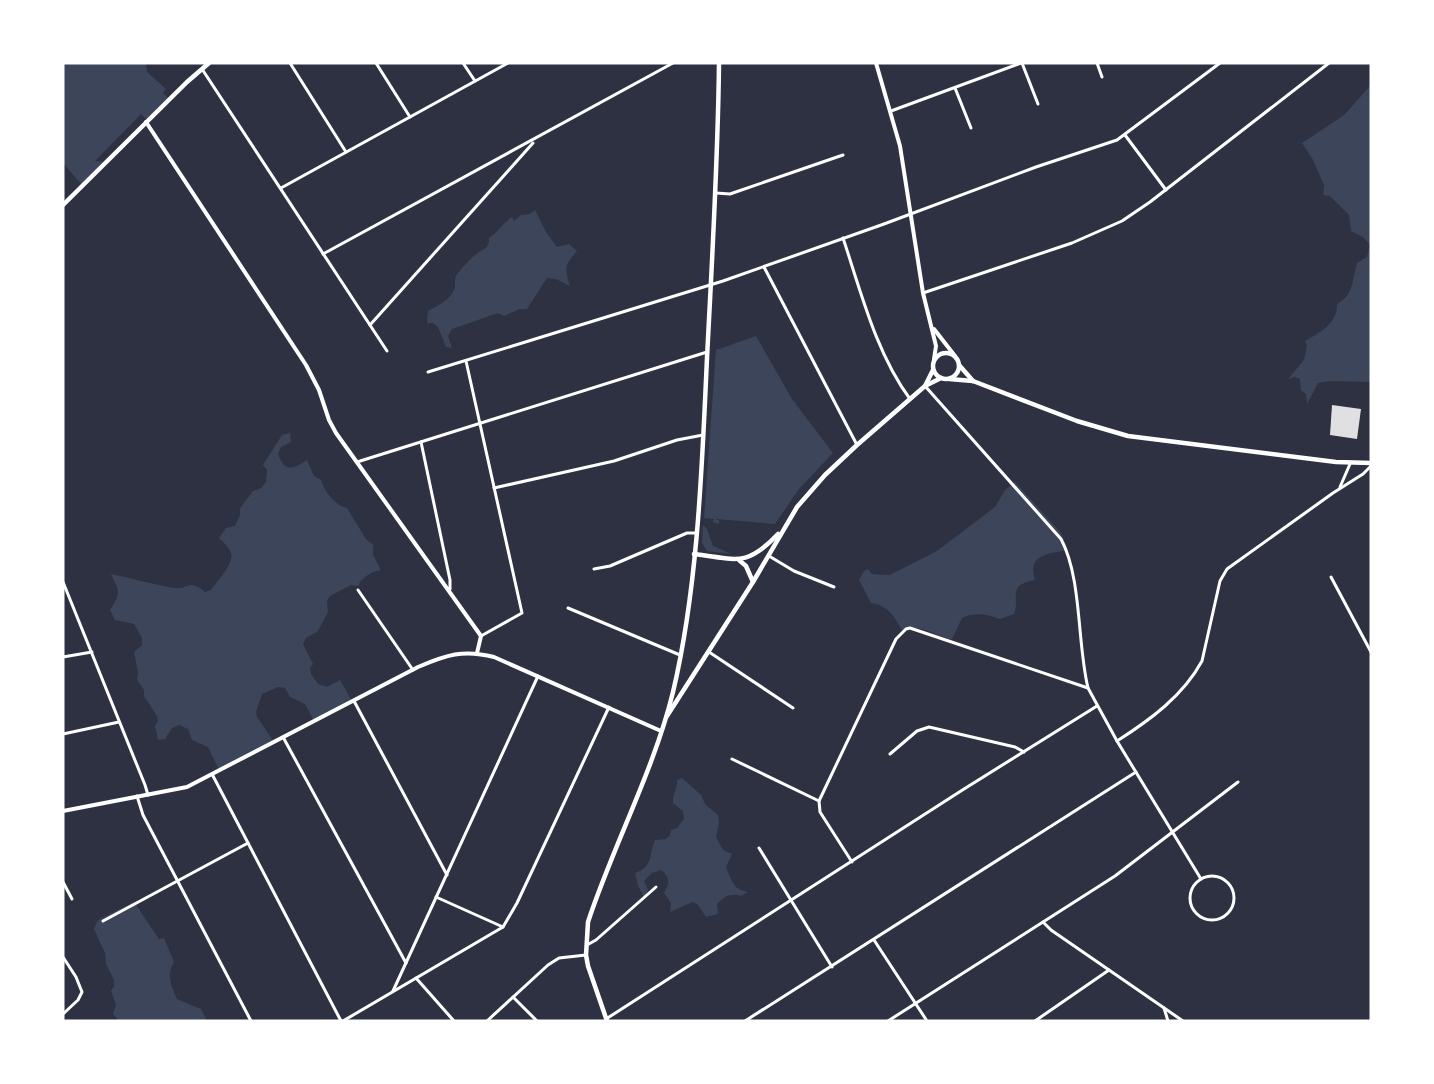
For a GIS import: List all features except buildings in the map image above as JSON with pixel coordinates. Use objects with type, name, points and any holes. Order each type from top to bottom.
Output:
[{"type":"main road","points":[[63,206],[210,63]]},
{"type":"main road","points":[[606,1020],[590,976],[586,955],[588,922],[667,716],[680,655],[694,554],[716,193],[719,63]]},
{"type":"main road","points":[[925,386],[933,370],[934,359],[942,353],[956,356],[959,365],[973,381]]},
{"type":"main road","points":[[949,379],[958,372],[959,365]]},
{"type":"main road","points":[[933,370],[941,378]]},
{"type":"main road","points":[[694,554],[739,560],[750,558],[760,552],[780,532],[808,493],[925,386],[941,378],[973,381],[1077,421],[1128,436],[1350,464],[1371,464]]},
{"type":"main road","points":[[667,716],[769,556],[780,532]]},
{"type":"main road","points":[[739,560],[746,566],[753,582]]},
{"type":"street","points":[[290,63],[346,152]]},
{"type":"street","points":[[376,63],[410,117]]},
{"type":"street","points":[[463,63],[475,81]]},
{"type":"street","points":[[280,189],[508,63]]},
{"type":"street","points":[[323,254],[673,63]]},
{"type":"street","points":[[876,63],[900,146],[923,292],[936,346],[934,359]]},
{"type":"street","points":[[891,111],[1022,63],[1038,104]]},
{"type":"street","points":[[1097,63],[1102,77]]},
{"type":"street","points":[[428,372],[764,267],[1125,135],[1220,63]]},
{"type":"street","points":[[923,292],[1072,243],[1106,229],[1137,212],[1329,63]]},
{"type":"street","points":[[202,69],[387,351]]},
{"type":"street","points":[[956,88],[971,128]]},
{"type":"street","points":[[146,123],[306,365],[319,390],[332,425],[481,636],[477,653]]},
{"type":"street","points":[[1125,135],[1166,190]]},
{"type":"street","points":[[370,325],[536,139]]},
{"type":"street","points":[[716,193],[730,194],[843,154]]},
{"type":"street","points":[[843,238],[881,345],[902,389],[910,399]]},
{"type":"street","points":[[764,267],[858,445]]},
{"type":"street","points":[[932,326],[956,356]]},
{"type":"street","points":[[357,462],[707,352]]},
{"type":"street","points":[[466,361],[522,613],[481,636]]},
{"type":"street","points":[[925,386],[1053,528],[1065,547],[1071,566],[1081,654],[1088,688],[1117,741],[1201,879]]},
{"type":"street","points":[[494,488],[614,460],[677,440],[703,435]]},
{"type":"street","points":[[421,442],[450,589]]},
{"type":"street","points":[[1339,488],[1350,464]]},
{"type":"street","points":[[1117,741],[1176,697],[1196,673],[1202,661],[1220,581],[1227,569],[1339,488],[1363,474],[1371,464]]},
{"type":"street","points":[[594,569],[610,566],[687,533],[696,533]]},
{"type":"street","points":[[769,556],[794,571],[834,587]]},
{"type":"street","points":[[1331,577],[1371,652]]},
{"type":"street","points":[[63,582],[146,785],[148,795]]},
{"type":"street","points":[[358,590],[413,670]]},
{"type":"street","points":[[568,608],[680,655]]},
{"type":"street","points":[[852,862],[820,812],[819,801],[896,639],[906,629],[915,629],[1088,688]]},
{"type":"street","points":[[63,657],[92,652]]},
{"type":"street","points":[[709,652],[793,708]]},
{"type":"street","points":[[63,811],[179,789],[413,670],[445,656],[460,653],[477,653],[494,657],[662,731]]},
{"type":"street","points":[[392,992],[537,676]]},
{"type":"street","points":[[354,701],[447,875]]},
{"type":"street","points":[[606,1020],[1097,706]]},
{"type":"street","points":[[212,774],[342,1021],[504,927],[609,708]]},
{"type":"street","points":[[63,734],[119,722]]},
{"type":"street","points":[[890,754],[922,728],[938,728],[1015,747],[1023,752]]},
{"type":"street","points":[[284,737],[406,963]]},
{"type":"street","points":[[732,759],[819,801]]},
{"type":"street","points":[[745,1021],[1136,771]]},
{"type":"street","points":[[888,1021],[1115,876],[1238,782]]},
{"type":"street","points":[[137,796],[143,815],[251,1021]]},
{"type":"street","points":[[103,921],[248,843]]},
{"type":"street","points":[[759,849],[832,967]]},
{"type":"street","points":[[1217,877],[1231,886],[1234,903],[1219,919],[1207,919],[1194,909],[1191,893],[1201,879],[1217,877]]},
{"type":"street","points":[[63,882],[72,900]]},
{"type":"street","points":[[587,945],[596,940],[656,887]]},
{"type":"street","points":[[436,897],[504,927]]},
{"type":"street","points":[[1043,922],[1183,1021]]},
{"type":"street","points":[[874,940],[927,1021]]},
{"type":"street","points":[[487,1021],[554,961],[568,956],[586,955]]},
{"type":"street","points":[[63,957],[76,976],[82,992],[78,1000],[63,1014]]},
{"type":"street","points":[[1035,1021],[1109,970]]},
{"type":"street","points":[[416,978],[454,1021]]},
{"type":"street","points":[[513,997],[537,1021]]},
{"type":"street","points":[[1163,1007],[1168,1021]]},
{"type":"shaded area","points":[[63,63],[146,63],[147,72],[166,89],[163,93],[169,99],[148,121],[141,114],[95,161],[106,162],[82,185],[63,163]]},
{"type":"shaded area","points":[[1371,85],[1371,382],[1318,383],[1307,404],[1306,394],[1301,390],[1300,379],[1295,377],[1288,379],[1304,360],[1307,346],[1305,341],[1327,327],[1334,317],[1337,304],[1347,296],[1357,263],[1367,257],[1370,245],[1363,237],[1351,231],[1349,215],[1330,196],[1323,195],[1324,185],[1313,160],[1302,143],[1344,115]]},
{"type":"shaded area","points":[[535,210],[557,247],[569,244],[577,251],[567,267],[570,286],[556,279],[547,278],[527,309],[520,309],[504,316],[498,313],[452,329],[448,336],[452,348],[446,347],[438,327],[433,323],[427,323],[428,311],[452,294],[457,274],[473,257],[487,247],[489,238],[512,217],[514,221],[521,215],[530,214]]},
{"type":"shaded area","points":[[756,336],[792,399],[833,453],[799,489],[775,524],[716,519],[719,524],[713,522],[714,519],[704,518],[716,350]]},
{"type":"shaded area","points":[[290,433],[291,442],[281,447],[278,454],[283,464],[289,468],[307,460],[314,476],[321,480],[334,501],[347,508],[366,539],[373,545],[373,555],[381,570],[367,575],[358,586],[351,585],[330,596],[327,601],[328,612],[318,631],[306,638],[303,644],[313,664],[310,668],[311,674],[318,684],[327,687],[340,680],[352,701],[314,721],[305,704],[290,697],[285,688],[278,687],[262,694],[256,712],[257,717],[274,742],[219,770],[208,747],[192,740],[188,729],[179,725],[172,728],[165,739],[158,740],[155,726],[158,721],[157,716],[137,680],[138,672],[134,652],[142,645],[142,638],[134,624],[115,620],[110,610],[118,595],[111,574],[175,588],[191,585],[205,592],[211,590],[228,567],[231,557],[229,549],[219,538],[226,528],[235,526],[240,515],[240,508],[253,491],[261,488],[266,482],[267,470],[263,465],[282,435]]},
{"type":"shaded area","points":[[1015,482],[1061,533],[1068,550],[1047,554],[1037,560],[1033,571],[1035,580],[1020,585],[1017,589],[1014,614],[1000,619],[981,614],[962,618],[952,639],[949,639],[913,628],[903,632],[887,610],[871,603],[859,580],[864,571],[868,569],[872,574],[890,575],[937,551],[995,507],[1005,490]]},
{"type":"shaded area","points":[[703,525],[707,529],[713,546],[731,554],[707,551],[702,543]]},
{"type":"shaded area","points":[[682,778],[718,815],[716,837],[723,850],[732,854],[726,867],[731,880],[739,889],[748,892],[741,896],[725,897],[717,904],[718,914],[706,917],[698,905],[693,902],[670,912],[671,903],[664,893],[668,880],[661,870],[652,873],[644,881],[648,890],[644,897],[635,873],[648,864],[655,840],[666,839],[671,830],[677,828],[684,819],[683,811],[673,803],[677,780]]},
{"type":"shaded area","points":[[134,902],[159,939],[164,938],[174,962],[170,976],[177,999],[201,1009],[207,1021],[119,1021],[113,1014],[116,1005],[111,991],[114,980],[94,929],[98,920]]}]
